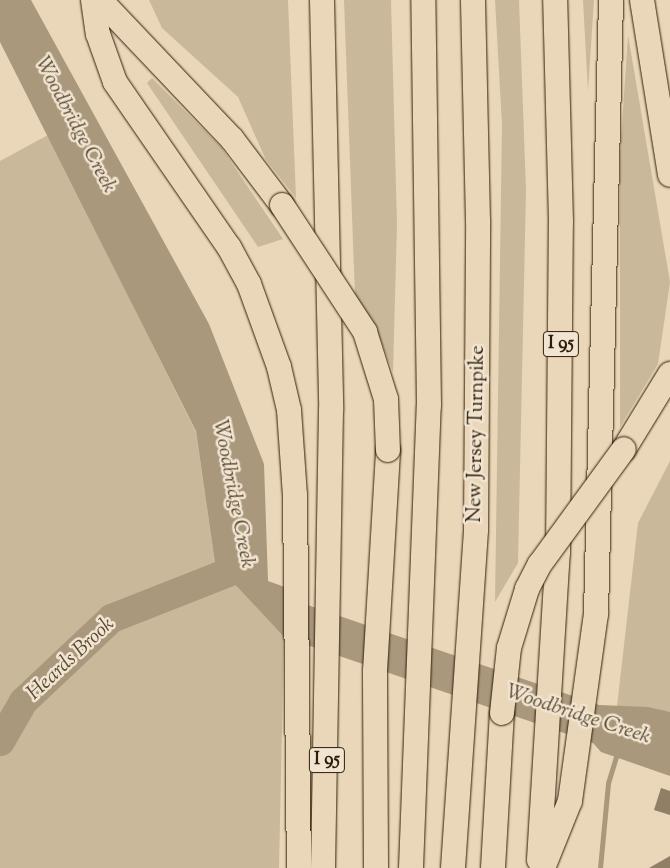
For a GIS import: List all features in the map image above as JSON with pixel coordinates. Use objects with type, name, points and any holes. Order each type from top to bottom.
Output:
[{"type":"highway","points":[[93,0],[98,34],[115,82],[229,248],[265,325],[287,402],[294,452],[298,640],[299,868]]},
{"type":"highway","points":[[100,0],[232,139],[282,205],[343,292],[369,340],[386,399],[388,450],[375,670],[376,868]]},
{"type":"highway","name":"I 95","points":[[322,0],[331,410],[323,868]]},
{"type":"highway","points":[[411,868],[416,783],[415,683],[426,530],[429,405],[423,0]]},
{"type":"highway","name":"New Jersey Turnpike","points":[[453,868],[461,701],[476,530],[478,414],[473,0]]},
{"type":"highway","name":"I 95","points":[[538,868],[553,689],[561,403],[555,0]]},
{"type":"highway","points":[[543,868],[570,801],[596,614],[611,0]]},
{"type":"highway","points":[[642,0],[670,175]]},
{"type":"highway","points":[[494,868],[502,713],[509,648],[527,589],[540,564],[624,449],[670,374]]},
{"type":"shaded area","points":[[149,0],[288,0],[296,198],[266,160],[238,97],[162,28]]},
{"type":"shaded area","points":[[344,0],[391,0],[397,224],[393,372],[373,321],[355,296]]},
{"type":"shaded area","points":[[495,0],[519,0],[526,190],[518,563],[495,602],[502,125]]},
{"type":"shaded area","points":[[583,0],[594,0],[588,91]]},
{"type":"shaded area","points":[[628,35],[670,282],[658,364],[620,427],[620,156]]},
{"type":"shaded area","points":[[152,78],[221,147],[283,239],[258,247],[147,83]]},
{"type":"shaded area","points":[[48,135],[196,432],[215,563],[284,637],[279,868],[0,868],[0,161]]},
{"type":"shaded area","points":[[670,461],[670,712],[617,706],[638,523]]},
{"type":"water","name":"Woodbridge Creek","points":[[0,0],[31,0],[209,324],[264,464],[268,581],[293,590],[293,600],[599,705],[648,707],[670,712],[670,776],[601,752],[593,743],[284,637],[215,563],[196,431],[0,42]]},
{"type":"building","points":[[661,788],[670,791],[670,815],[654,810]]},
{"type":"building","points":[[670,856],[670,868],[649,868]]},
{"type":"waterway","name":"Heards Brook","points":[[0,741],[23,701],[111,618],[243,566]]},
{"type":"waterway","points":[[600,868],[608,783],[617,753]]}]
